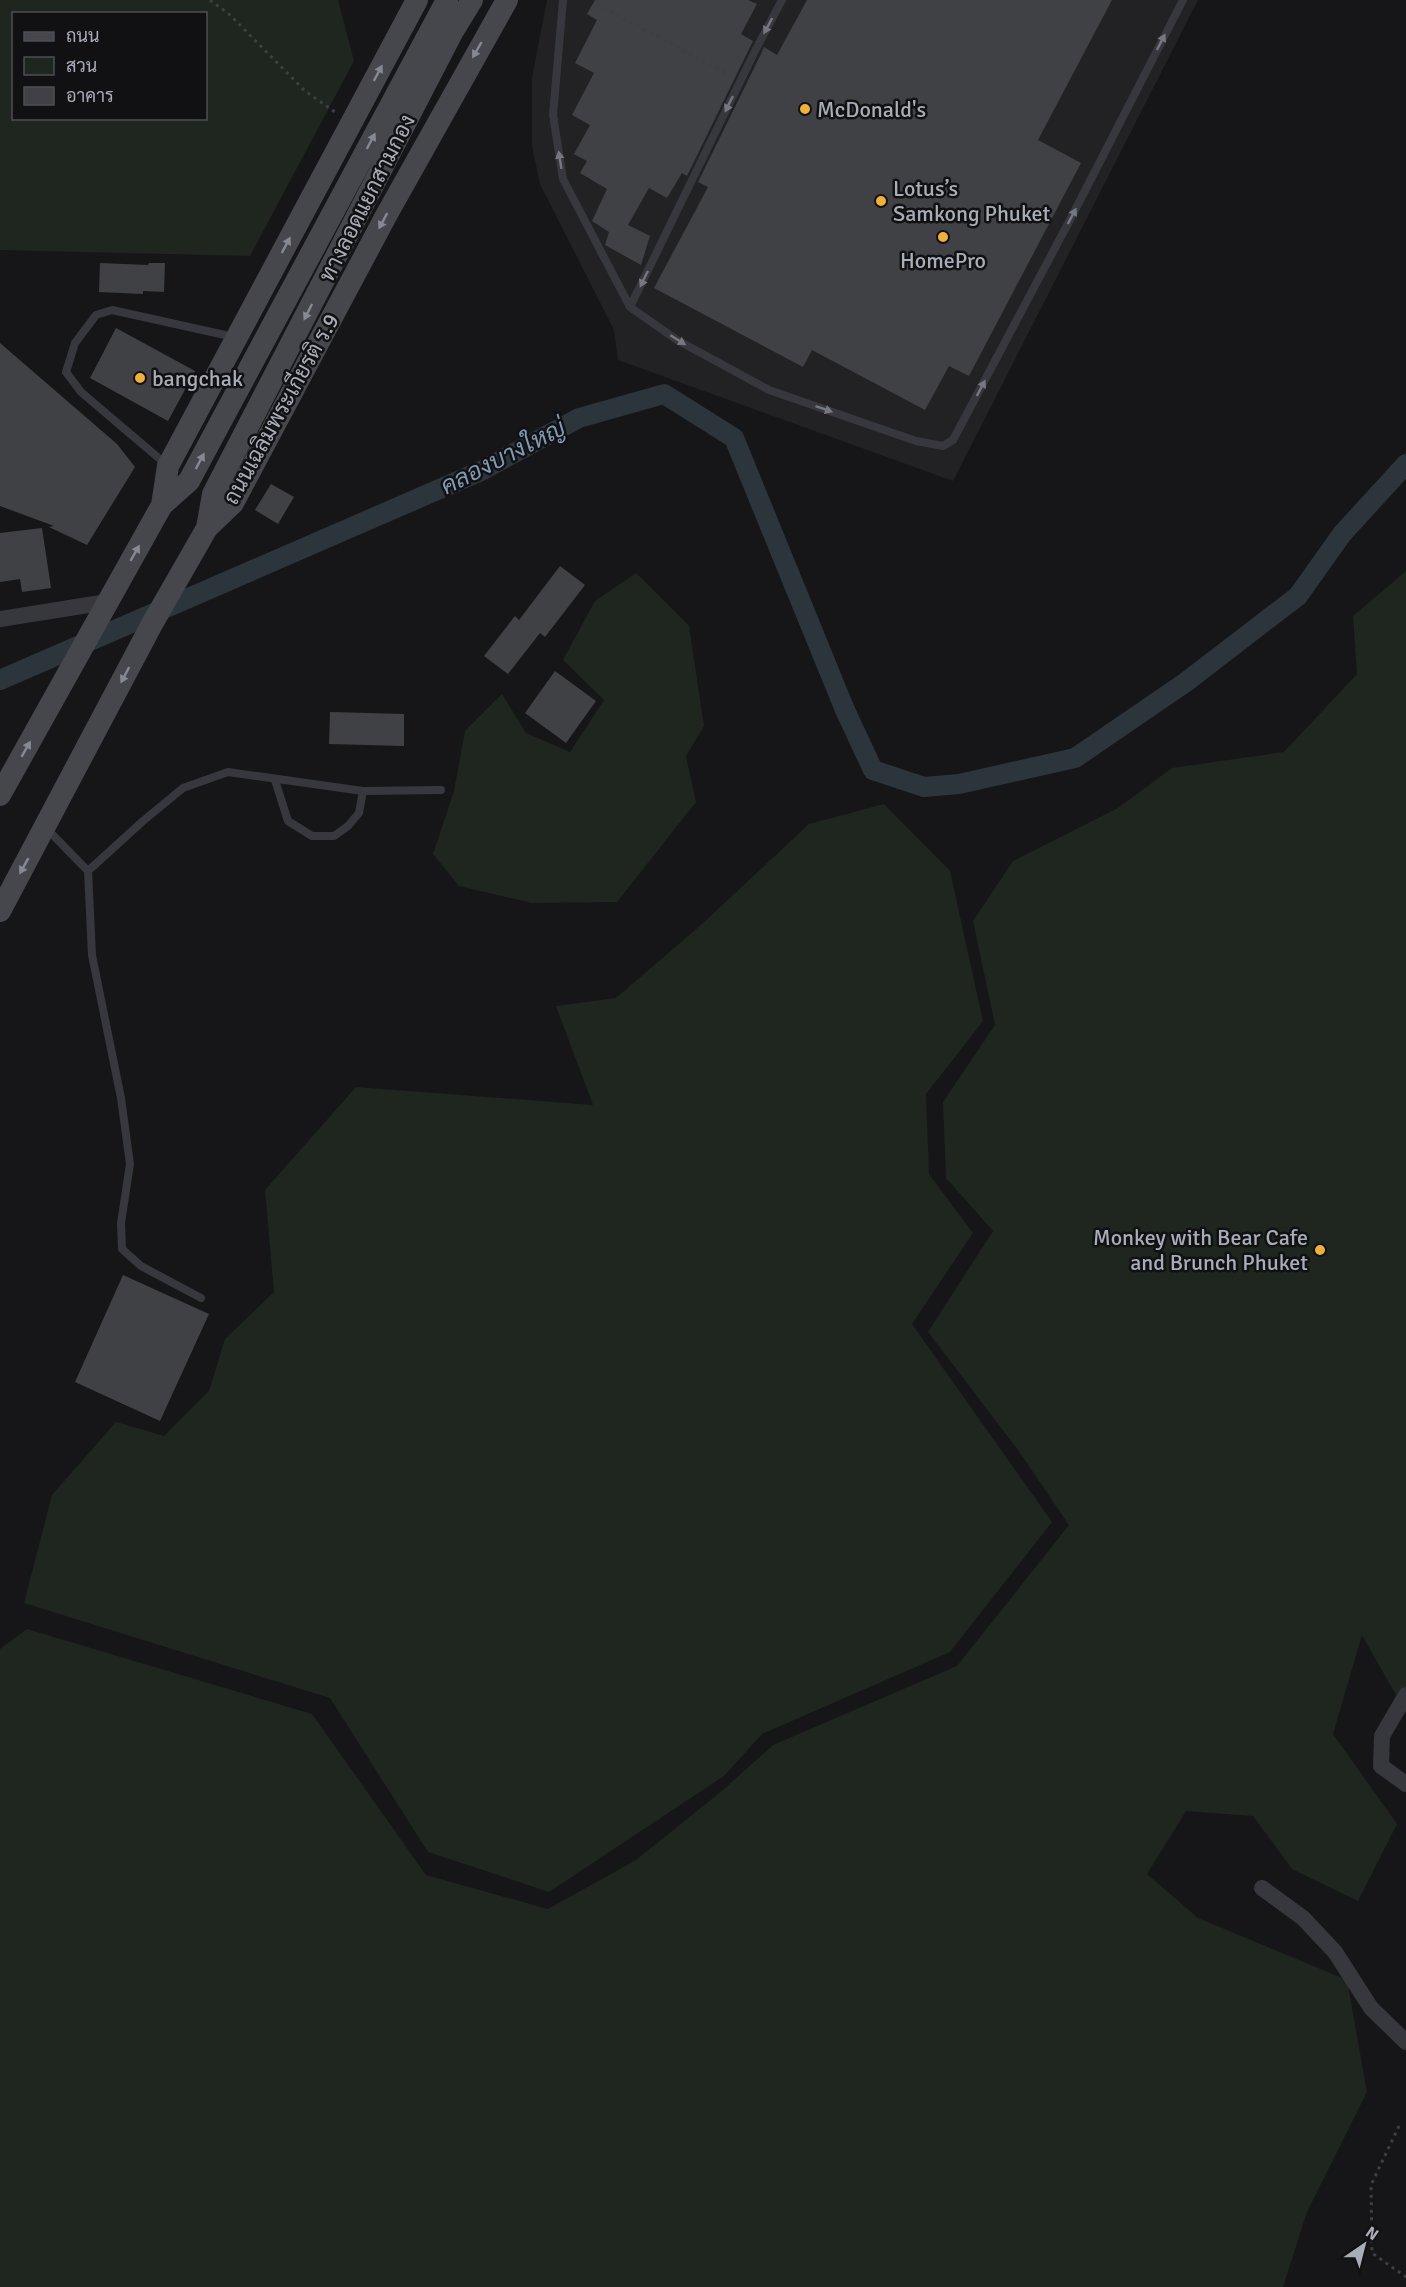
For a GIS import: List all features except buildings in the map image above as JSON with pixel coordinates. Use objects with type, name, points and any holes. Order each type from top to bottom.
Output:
[{"type":"main road","points":[[2,786],[45,716],[162,505],[168,466],[417,0]]},
{"type":"main road","name":"ทางลอดแยกสามกอง","points":[[162,505],[189,481],[447,0]]},
{"type":"main road","name":"ทางลอดแยกสามกอง","points":[[207,528],[213,494],[453,31],[472,0]]},
{"type":"main road","name":"ถนนเฉลิมพระเกียรติ ร.9","points":[[0,911],[46,828],[152,624],[207,528],[232,503],[387,214],[507,0]]},
{"type":"street","points":[[0,619],[107,602]]},
{"type":"street","points":[[1406,1695],[1382,1736],[1381,1766],[1406,1784]]},
{"type":"street","points":[[1262,1888],[1303,1918],[1335,1952],[1371,2008],[1406,2042]]},
{"type":"lane","points":[[563,0],[553,115],[563,179],[630,307],[677,340],[769,390],[916,441],[943,446],[953,440],[1183,0]]},
{"type":"lane","points":[[630,307],[782,0]]},
{"type":"lane","points":[[168,466],[81,392],[66,372],[75,343],[96,315],[112,310],[237,338]]},
{"type":"lane","points":[[88,871],[183,788],[228,772],[363,791],[441,790]]},
{"type":"lane","points":[[275,780],[288,821],[312,836],[334,836],[348,826],[359,813],[363,791]]},
{"type":"lane","points":[[46,828],[88,871],[92,955],[121,1098],[130,1164],[121,1223],[122,1249],[141,1266],[201,1298]]},
{"type":"path","points":[[210,0],[229,14],[305,91],[351,123]]},
{"type":"path","points":[[597,4],[731,76],[739,62],[749,64]]},
{"type":"path","points":[[1399,2126],[1371,2185],[1372,2253],[1406,2277]]},
{"type":"shaded area","points":[[547,0],[1198,0],[953,481],[618,360],[614,330],[540,184],[532,146],[532,77]]},
{"type":"green space","points":[[0,0],[338,0],[354,61],[250,256],[0,250]]},
{"type":"green space","points":[[1406,571],[1406,1713],[1362,1635],[1333,1734],[1397,1824],[1358,1901],[1292,1869],[1253,1816],[1186,1811],[1147,1874],[1198,1918],[1347,1980],[1367,2092],[1307,2212],[1283,2287],[0,2287],[0,1649],[27,1629],[312,1714],[426,1875],[548,1909],[636,1860],[723,1790],[773,1745],[957,1666],[1069,1525],[1018,1450],[928,1332],[993,1231],[946,1178],[943,1102],[995,1025],[973,921],[1013,861],[1118,808],[1172,768],[1284,752],[1357,674],[1353,616]]},
{"type":"green space","points":[[636,573],[689,626],[704,726],[686,756],[696,802],[617,902],[532,903],[459,886],[433,854],[454,791],[465,731],[502,694],[526,733],[570,752],[604,700],[563,660],[595,601]]},
{"type":"green space","points":[[884,804],[950,871],[983,1021],[926,1094],[929,1174],[973,1233],[912,1324],[1052,1522],[950,1652],[762,1734],[724,1776],[549,1892],[428,1852],[330,1698],[24,1603],[52,1495],[116,1422],[164,1436],[209,1391],[225,1339],[274,1292],[265,1190],[356,1087],[593,1105],[556,1006],[616,998],[702,924],[809,824]]},
{"type":"waterway","name":"คลองบางใหญ่","points":[[0,680],[481,471],[579,418],[664,394],[734,438],[845,710],[873,770],[924,787],[959,784],[1075,758],[1186,682],[1298,596],[1342,534],[1406,464]]},
{"type":"place","name":"McDonald's","points":[[805,109]]},
{"type":"place","name":"Lotus’s Samkong Phuket","points":[[881,201]]},
{"type":"place","name":"HomePro","points":[[943,237]]},
{"type":"place","name":"bangchak","points":[[140,378]]},
{"type":"place","name":"Monkey with Bear Cafe and Brunch Phuket","points":[[1320,1250]]}]
